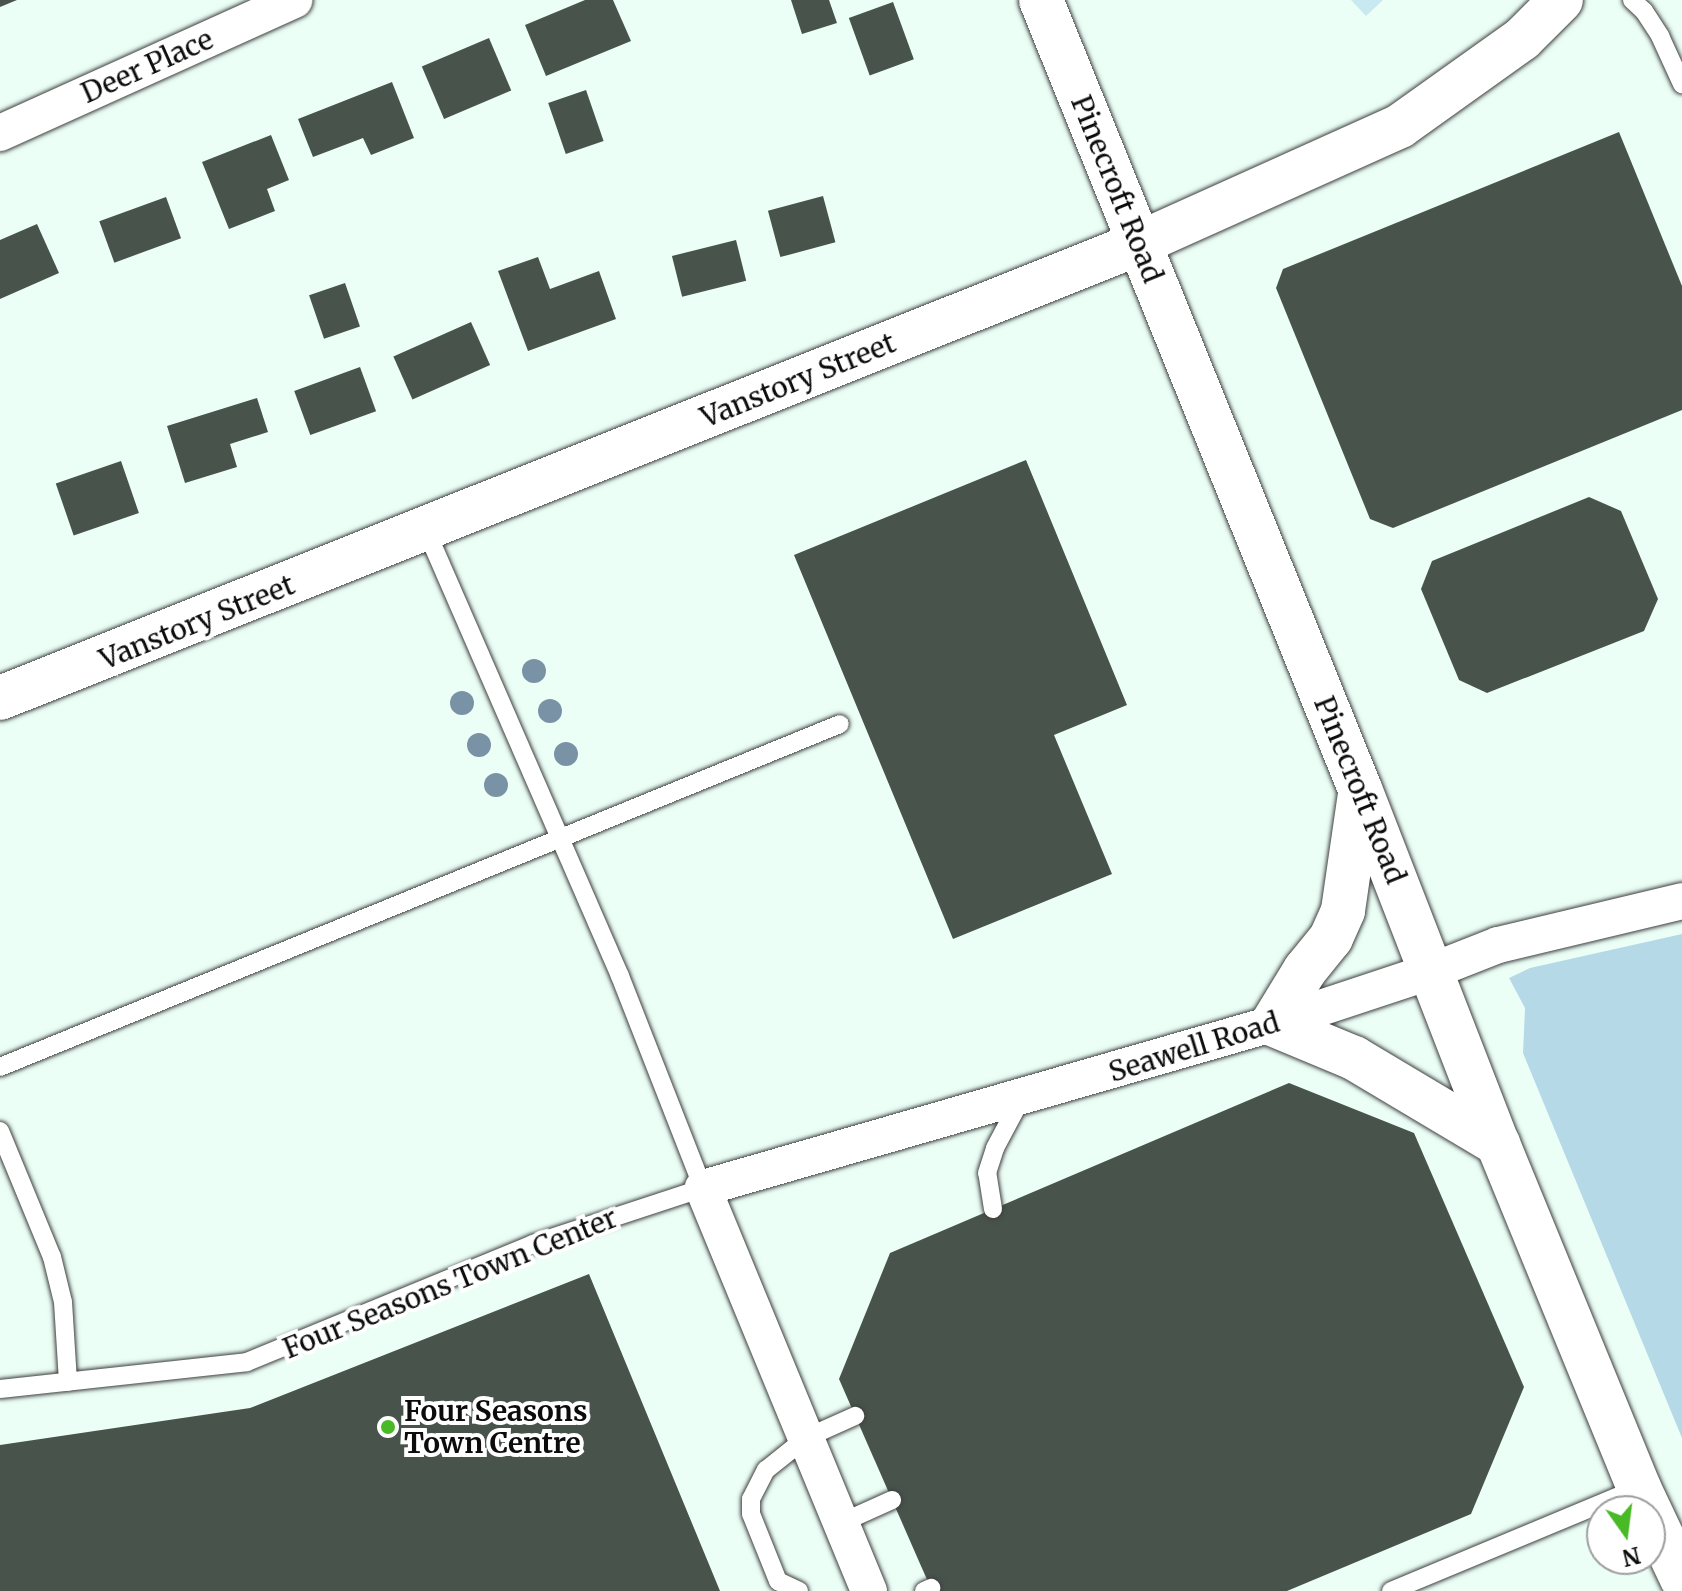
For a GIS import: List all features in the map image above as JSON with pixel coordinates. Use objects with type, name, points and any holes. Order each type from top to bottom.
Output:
[{"type":"street","name":"Deer Place","points":[[0,133],[294,0]]},
{"type":"street","name":"Pinecroft Road","points":[[1041,0],[1360,789],[1498,1144],[1639,1488],[1682,1579]]},
{"type":"street","name":"Vanstory Street","points":[[0,698],[1140,243],[1400,126],[1522,39],[1561,0]]},
{"type":"street","points":[[1360,789],[1343,911],[1331,938],[1305,970],[1272,1024],[1354,1058],[1498,1144]]},
{"type":"street","name":"Seawell Road","points":[[703,1188],[1021,1099],[1272,1024],[1432,971],[1498,945],[1682,901]]},
{"type":"street","points":[[703,1188],[868,1591]]},
{"type":"lane","points":[[1632,0],[1644,11],[1660,36],[1682,84]]},
{"type":"lane","points":[[426,530],[620,976],[703,1188]]},
{"type":"lane","points":[[0,1067],[840,724]]},
{"type":"lane","points":[[993,1209],[987,1173],[995,1148],[1021,1099]]},
{"type":"lane","points":[[0,1131],[52,1257],[63,1302],[68,1382]]},
{"type":"lane","name":"Four Seasons Town Center","points":[[0,1389],[247,1362],[533,1244],[703,1188]]},
{"type":"lane","points":[[799,1591],[778,1581],[751,1514],[751,1499],[766,1470],[806,1438],[855,1416]]},
{"type":"lane","points":[[1391,1591],[1639,1488]]},
{"type":"lane","points":[[841,1523],[892,1500]]},
{"type":"shaded area","points":[[1351,0],[1383,0],[1366,16]]},
{"type":"shaded area","points":[[1682,934],[1682,1438],[1523,1053],[1525,1008],[1509,978],[1530,968]]},
{"type":"building","points":[[0,0],[17,0],[0,7]]},
{"type":"building","points":[[585,0],[613,0],[631,41],[546,76],[525,25]]},
{"type":"building","points":[[791,0],[829,0],[837,23],[802,34]]},
{"type":"building","points":[[893,2],[914,59],[870,75],[849,18]]},
{"type":"building","points":[[489,38],[511,90],[444,119],[422,67]]},
{"type":"building","points":[[392,82],[414,138],[371,155],[363,138],[313,157],[298,119]]},
{"type":"building","points":[[586,90],[604,141],[566,154],[548,103]]},
{"type":"building","points":[[1619,132],[1682,286],[1682,410],[1393,528],[1370,519],[1276,288],[1283,269]]},
{"type":"building","points":[[271,135],[289,180],[267,189],[275,211],[229,229],[202,162]]},
{"type":"building","points":[[823,196],[835,242],[780,257],[768,211]]},
{"type":"building","points":[[166,197],[181,238],[114,263],[99,221]]},
{"type":"building","points":[[37,224],[59,273],[0,299],[0,240]]},
{"type":"building","points":[[736,240],[746,281],[682,297],[672,256]]},
{"type":"building","points":[[538,257],[550,289],[599,271],[616,319],[528,351],[498,271]]},
{"type":"building","points":[[345,283],[360,326],[324,339],[309,295]]},
{"type":"building","points":[[471,322],[490,365],[412,400],[393,357]]},
{"type":"building","points":[[360,367],[376,411],[310,435],[294,391]]},
{"type":"building","points":[[257,398],[268,432],[230,444],[237,467],[185,483],[167,426]]},
{"type":"building","points":[[1026,460],[1127,705],[1054,735],[1112,874],[953,939],[794,555]]},
{"type":"building","points":[[121,461],[139,513],[74,535],[56,483]]},
{"type":"building","points":[[1589,497],[1621,511],[1658,599],[1644,631],[1487,693],[1459,680],[1421,589],[1432,561]]},
{"type":"building","points":[[1289,1083],[1414,1133],[1524,1387],[1471,1514],[1287,1591],[932,1591],[839,1379],[890,1253]]},
{"type":"building","name":"Four Seasons Town Centre","points":[[589,1274],[720,1591],[0,1591],[0,1445],[250,1408]]},
{"type":"place","name":"Four Seasons Town Centre","points":[[388,1427]]}]
